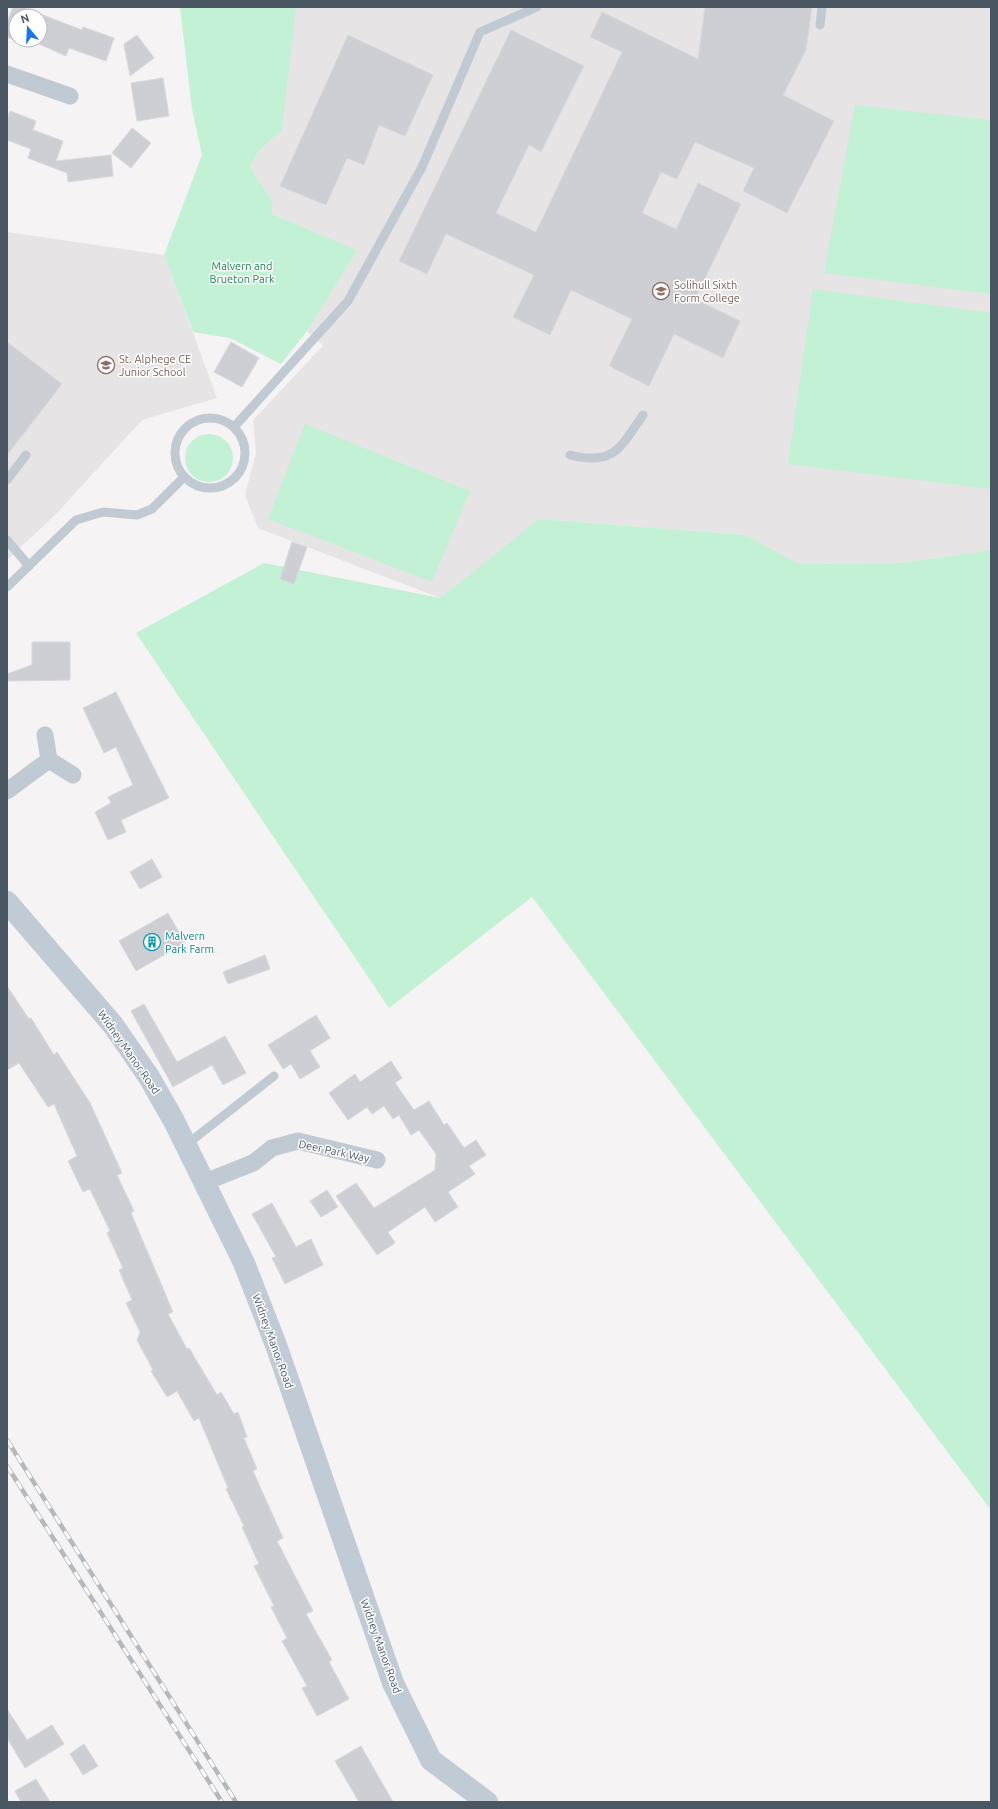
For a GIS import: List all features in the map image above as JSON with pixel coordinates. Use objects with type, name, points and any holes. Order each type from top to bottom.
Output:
[{"type":"street","points":[[7,74],[70,96]]},
{"type":"street","points":[[45,735],[49,760],[73,775]]},
{"type":"street","points":[[7,791],[49,760]]},
{"type":"street","name":"Widney Manor Road","points":[[7,902],[113,1025],[148,1077],[186,1145],[244,1263],[276,1345],[393,1682],[431,1760],[487,1802]]},
{"type":"street","name":"Deer Park Way","points":[[205,1182],[253,1163],[272,1148],[298,1141],[377,1160]]},
{"type":"lane","points":[[234,427],[348,301],[422,167],[480,32],[537,7]]},
{"type":"lane","points":[[820,25],[822,7]]},
{"type":"lane","points":[[570,455],[588,460],[610,456],[624,442],[643,415]]},
{"type":"lane","points":[[212,418],[224,420],[234,427],[240,435],[245,450],[243,466],[238,475],[226,485],[211,488],[201,488],[184,477],[177,467],[174,456],[176,444],[185,429],[200,419],[212,418]]},
{"type":"lane","points":[[7,480],[26,455]]},
{"type":"lane","points":[[7,587],[76,520],[102,512],[137,515],[152,509],[184,477]]},
{"type":"lane","points":[[7,540],[29,566]]},
{"type":"lane","points":[[186,1145],[274,1076]]},
{"type":"shaded area","name":"Solihull Sixth Form College","points":[[293,7],[991,7],[991,550],[901,563],[798,564],[746,535],[540,519],[440,598],[258,528],[245,495],[256,453],[253,420],[323,346],[307,331],[356,250],[272,214],[272,201],[250,167],[258,152],[282,130]]},
{"type":"shaded area","name":"St. Alphege CE Junior School","points":[[7,232],[164,255],[217,398],[142,420],[56,514],[7,560]]},
{"type":"green space","name":"Malvern and Brueton Park","points":[[180,7],[296,7],[282,130],[258,152],[250,167],[272,201],[272,214],[357,250],[307,331],[281,364],[230,338],[193,332],[164,255],[202,155],[192,109]]},
{"type":"green space","points":[[855,105],[991,120],[991,294],[824,273]]},
{"type":"green space","points":[[813,289],[991,313],[991,489],[788,464]]},
{"type":"green space","points":[[305,424],[470,491],[432,582],[268,519]]},
{"type":"green space","points":[[204,434],[214,434],[223,438],[229,444],[232,449],[232,467],[223,478],[214,482],[204,482],[195,478],[189,472],[185,463],[185,453],[189,444],[195,438]]},
{"type":"green space","points":[[539,519],[746,535],[799,564],[901,563],[991,550],[991,1510],[532,897],[389,1008],[136,633],[264,563],[440,598]]},
{"type":"building","points":[[13,7],[25,8],[13,8]]},
{"type":"building","points":[[705,7],[812,7],[806,50],[783,95],[834,121],[787,213],[743,191],[754,168],[695,142],[677,179],[661,172],[642,213],[676,229],[698,183],[741,204],[695,299],[740,321],[723,358],[674,334],[649,386],[609,366],[632,319],[571,290],[550,335],[513,317],[534,275],[446,234],[427,274],[399,261],[511,30],[584,66],[541,152],[529,145],[496,213],[536,232],[622,52],[590,37],[602,12],[698,59]]},
{"type":"building","points":[[48,17],[82,30],[83,27],[114,38],[106,61],[69,48],[66,56],[48,48]]},
{"type":"building","points":[[8,20],[8,37],[7,22]]},
{"type":"building","points":[[137,35],[154,58],[130,76],[124,44]]},
{"type":"building","points":[[348,35],[433,75],[405,136],[379,125],[364,165],[347,158],[326,205],[280,186]]},
{"type":"building","points":[[163,78],[169,116],[137,121],[131,83]]},
{"type":"building","points":[[10,111],[36,121],[33,130],[63,141],[56,161],[111,155],[113,176],[68,182],[67,173],[28,158],[31,149],[7,140],[7,120]]},
{"type":"building","points":[[132,128],[151,143],[131,168],[112,153]]},
{"type":"building","points":[[7,342],[62,384],[7,455]]},
{"type":"building","points":[[231,342],[259,358],[242,387],[214,372]]},
{"type":"building","points":[[292,542],[307,547],[294,584],[280,579]]},
{"type":"building","points":[[32,642],[70,642],[70,680],[7,681],[7,674],[32,665]]},
{"type":"building","points":[[116,692],[169,798],[121,820],[126,832],[108,840],[95,812],[111,803],[108,797],[133,785],[116,747],[104,753],[83,708]]},
{"type":"building","points":[[152,859],[162,877],[140,889],[130,872]]},
{"type":"building","name":"Malvern Park Farm","points":[[168,913],[185,943],[136,971],[119,941]]},
{"type":"building","points":[[265,955],[270,969],[228,984],[223,972]]},
{"type":"building","points":[[7,986],[29,1019],[31,1018],[54,1055],[57,1052],[90,1103],[122,1173],[117,1175],[134,1211],[131,1213],[173,1312],[168,1314],[187,1349],[189,1348],[217,1395],[221,1392],[234,1414],[238,1412],[247,1437],[244,1438],[257,1469],[253,1471],[283,1538],[277,1541],[313,1611],[306,1614],[332,1660],[329,1662],[349,1699],[317,1716],[302,1688],[307,1686],[282,1641],[287,1638],[271,1607],[274,1606],[254,1566],[259,1564],[242,1527],[244,1526],[226,1489],[228,1488],[199,1418],[194,1421],[177,1391],[167,1397],[151,1371],[153,1370],[137,1340],[140,1332],[126,1303],[132,1300],[119,1270],[123,1268],[107,1233],[110,1231],[90,1189],[83,1192],[68,1161],[77,1156],[54,1104],[48,1107],[19,1063],[7,1070]]},
{"type":"building","points":[[144,1004],[177,1062],[225,1036],[246,1073],[223,1085],[212,1065],[173,1087],[131,1011]]},
{"type":"building","points":[[316,1015],[330,1038],[310,1051],[320,1067],[300,1079],[291,1064],[283,1069],[268,1045]]},
{"type":"building","points":[[391,1061],[402,1078],[395,1083],[414,1110],[429,1101],[444,1125],[447,1123],[464,1148],[476,1140],[486,1155],[469,1166],[475,1174],[448,1192],[458,1207],[435,1222],[425,1207],[388,1232],[395,1243],[377,1255],[336,1196],[356,1183],[374,1208],[435,1170],[436,1154],[419,1130],[411,1135],[399,1115],[393,1119],[384,1106],[372,1114],[367,1107],[348,1120],[329,1093],[355,1074],[360,1082]]},
{"type":"building","points":[[327,1190],[338,1207],[321,1217],[310,1201]]},
{"type":"building","points":[[272,1203],[296,1247],[311,1239],[323,1265],[285,1284],[272,1258],[276,1257],[252,1214]]},
{"type":"building","points":[[7,1709],[27,1740],[52,1725],[64,1744],[25,1768],[7,1738]]},
{"type":"building","points":[[84,1744],[98,1766],[83,1775],[70,1754]]},
{"type":"building","points":[[361,1746],[393,1802],[359,1802],[335,1761]]},
{"type":"building","points":[[36,1779],[50,1802],[21,1802],[15,1791]]},
{"type":"railway","points":[[7,1440],[236,1802]]},
{"type":"railway","points":[[7,1466],[222,1802]]},
{"type":"place","name":"Solihull Sixth Form College","points":[[661,291]]},
{"type":"place","name":"St. Alphege CE Junior School","points":[[106,365]]},
{"type":"place","name":"Malvern Park Farm","points":[[152,942]]}]
